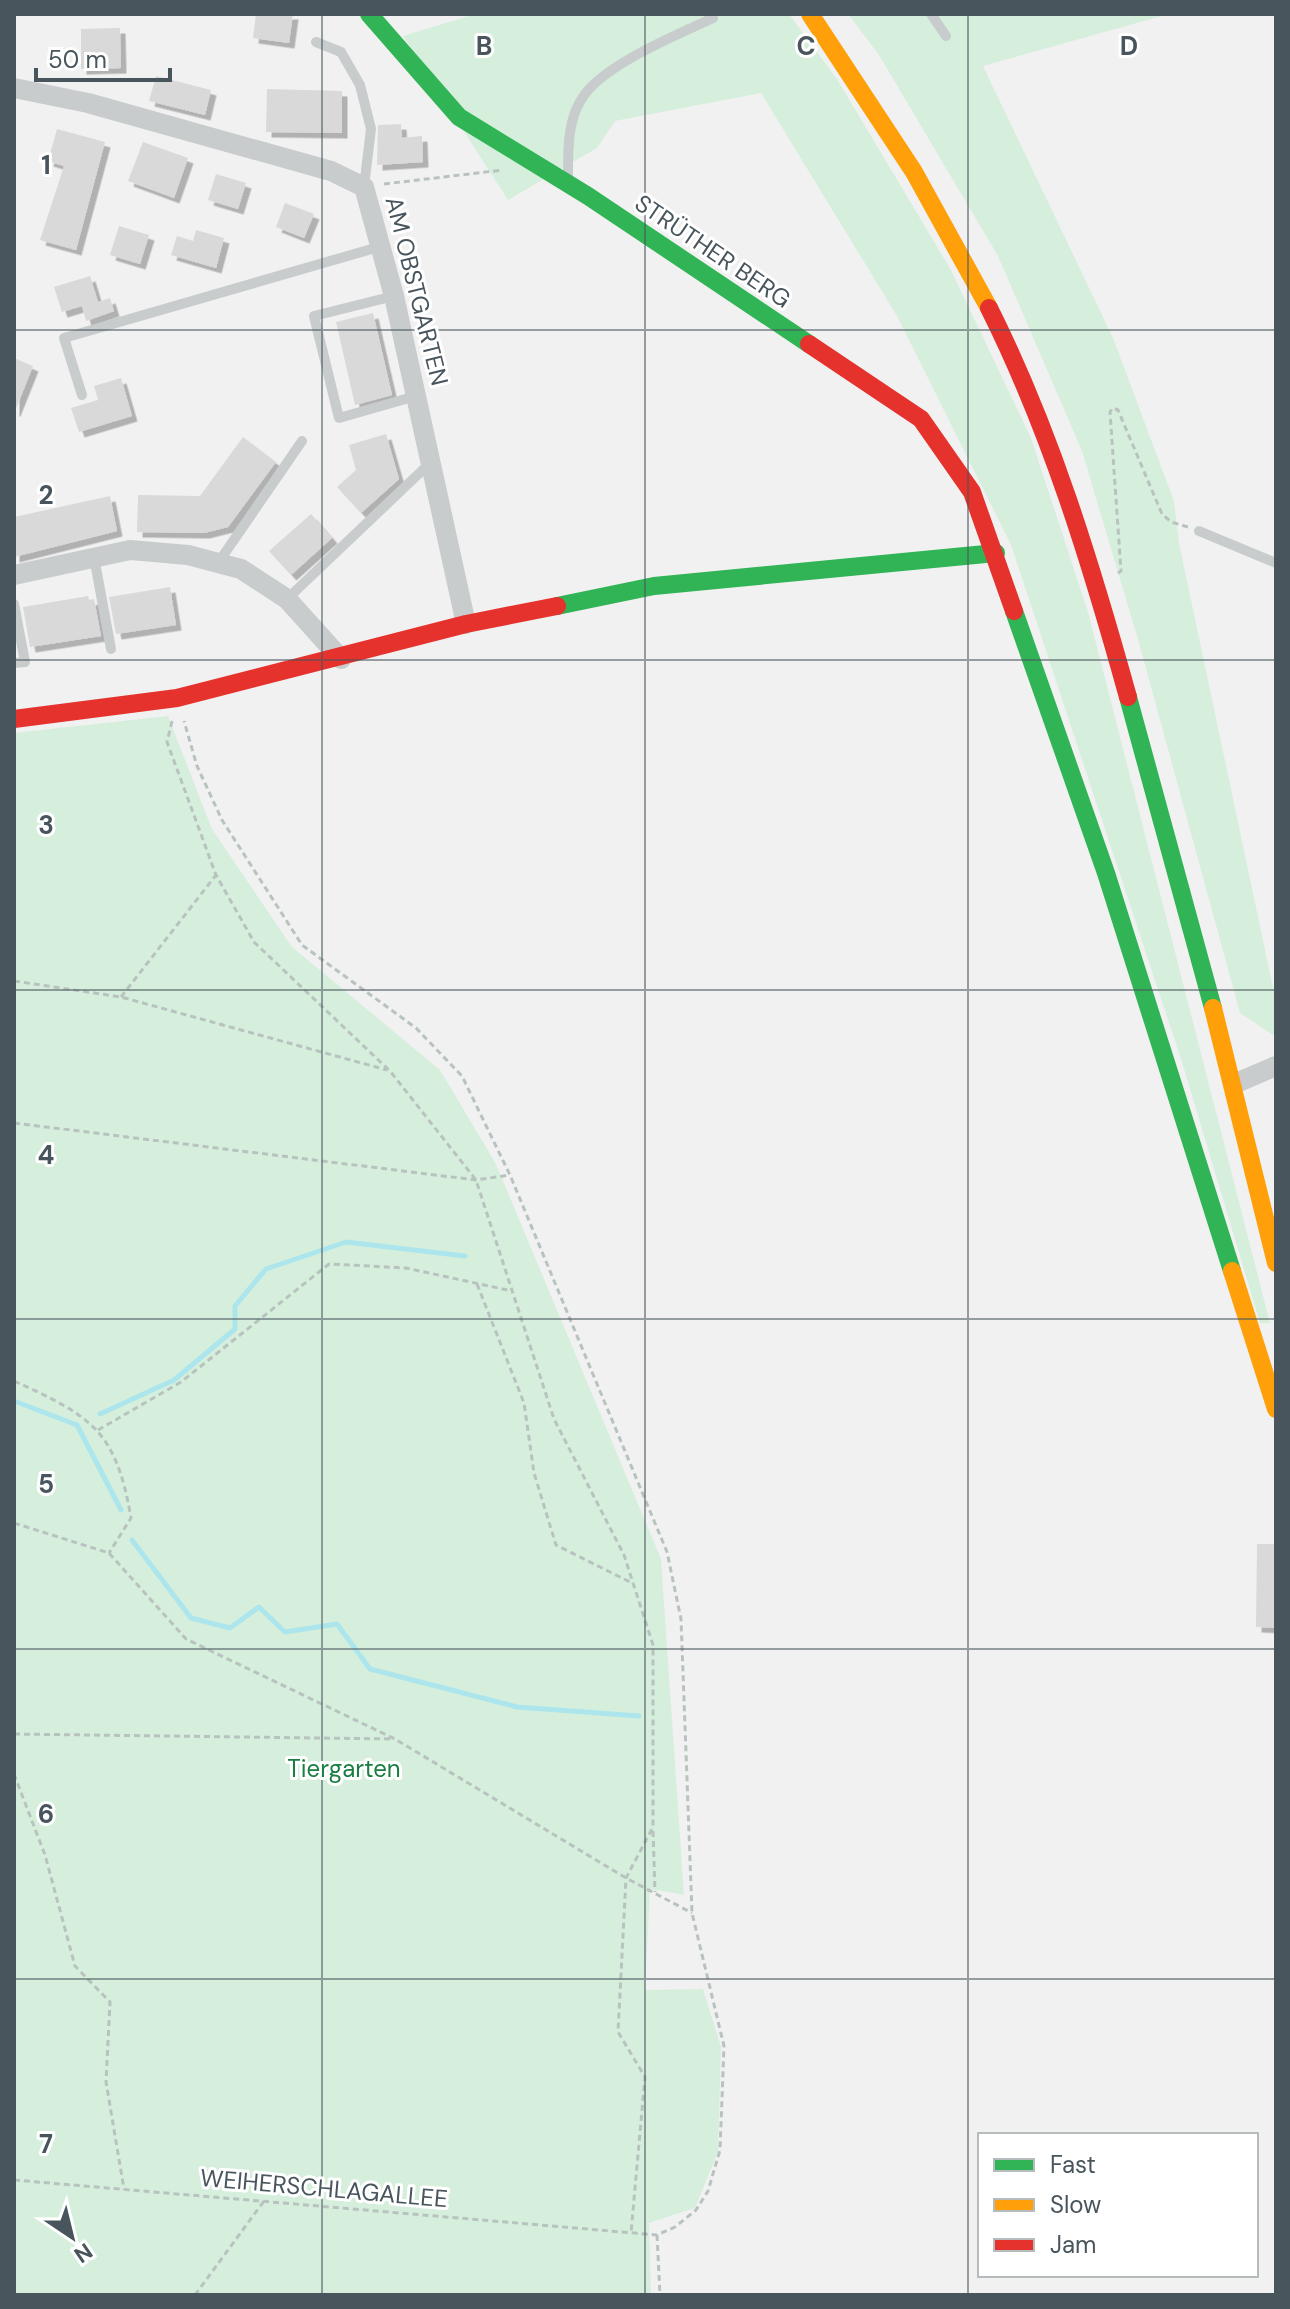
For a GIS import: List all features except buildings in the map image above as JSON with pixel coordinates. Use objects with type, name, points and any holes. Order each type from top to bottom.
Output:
[{"type":"street","name":"STRÜTHER BERG","points":[[369,14],[459,117],[568,184],[921,419],[972,492],[996,553],[1106,873],[1276,1409]]},
{"type":"street","points":[[810,14],[860,82],[942,217],[1005,341],[1046,443],[1096,582],[1234,1084],[1276,1263]]},
{"type":"street","name":"AM OBSTGARTEN","points":[[14,88],[88,103],[316,167],[364,187],[394,296],[466,624]]},
{"type":"street","points":[[14,575],[130,550],[188,555],[241,569],[287,599],[341,659]]},
{"type":"street","points":[[14,719],[177,698],[341,659],[466,624],[654,586],[996,553]]},
{"type":"street","points":[[1234,1084],[1276,1066]]},
{"type":"lane","points":[[931,14],[946,36]]},
{"type":"lane","points":[[568,184],[568,138],[585,94],[627,61],[713,18]]},
{"type":"lane","points":[[316,42],[341,52],[360,85],[371,129],[364,187]]},
{"type":"lane","points":[[82,395],[64,338],[382,246]]},
{"type":"lane","points":[[394,296],[314,316],[339,418],[416,396]]},
{"type":"lane","points":[[218,563],[302,441]]},
{"type":"lane","points":[[287,599],[431,461]]},
{"type":"lane","points":[[1199,531],[1276,563]]},
{"type":"lane","points":[[94,557],[111,649]]},
{"type":"lane","points":[[14,604],[25,662],[14,663]]},
{"type":"path","points":[[364,187],[508,170]]},
{"type":"path","points":[[1112,576],[1121,571],[1110,412],[1113,408],[1118,410],[1162,514],[1171,522],[1199,531]]},
{"type":"path","points":[[177,698],[167,742],[216,875],[254,942],[390,1071],[476,1180],[554,1419],[624,1555],[653,1645],[655,1894]]},
{"type":"path","points":[[177,698],[197,766],[222,820],[302,945],[416,1028],[462,1076],[510,1175],[667,1552],[681,1619],[692,1913],[724,2046],[720,2150],[708,2191],[696,2210],[675,2227],[657,2235],[660,2295]]},
{"type":"path","points":[[121,997],[216,875]]},
{"type":"path","points":[[14,981],[121,997],[390,1071]]},
{"type":"path","points":[[14,1123],[476,1180],[510,1175]]},
{"type":"path","points":[[98,1430],[181,1382],[329,1264],[406,1268],[512,1291]]},
{"type":"path","points":[[476,1283],[524,1403],[534,1473],[556,1545],[634,1584]]},
{"type":"path","points":[[14,1381],[75,1408],[98,1430],[124,1477],[131,1518],[109,1553]]},
{"type":"path","points":[[14,1523],[109,1553],[186,1639],[395,1739],[626,1878],[692,1913]]},
{"type":"path","points":[[14,1734],[395,1739]]},
{"type":"path","points":[[14,1774],[45,1855],[75,1966],[110,2002],[106,2082],[124,2189]]},
{"type":"path","points":[[631,2234],[645,2077],[618,2032],[626,1878],[653,1827]]},
{"type":"path","name":"WEIHERSCHLAGALLEE","points":[[14,2180],[657,2235]]},
{"type":"path","points":[[195,2295],[264,2201]]},
{"type":"green space","points":[[475,14],[789,14],[837,79],[951,270],[1031,438],[1088,612],[1270,1323],[1260,1323],[1182,1062],[1011,545],[897,316],[761,93],[615,121],[597,148],[508,200],[403,36]]},
{"type":"green space","points":[[848,14],[1169,14],[983,66],[1113,338],[1174,501],[1179,543],[1276,1002],[1276,1037],[1240,1013],[1139,643],[1082,451],[998,256],[879,55]]},
{"type":"green space","name":"Tiergarten","points":[[168,716],[212,829],[292,947],[440,1070],[496,1164],[661,1559],[684,1895],[650,1889],[645,1990],[703,1989],[721,2047],[718,2152],[695,2208],[649,2223],[651,2295],[14,2295],[14,733]]},
{"type":"waterway","points":[[100,1414],[174,1380],[235,1329],[235,1306],[266,1269],[346,1242],[465,1256]]},
{"type":"waterway","points":[[14,1401],[77,1425],[121,1510]]},
{"type":"waterway","points":[[132,1540],[191,1618],[230,1628],[259,1607],[285,1632],[337,1624],[370,1669],[517,1707],[639,1716]]},
{"type":"traffic: fast","points":[[369,14],[459,117],[588,196],[809,344]]},
{"type":"traffic: fast","points":[[557,606],[654,586],[996,553]]},
{"type":"traffic: fast","points":[[1014,611],[1106,873],[1232,1271]]},
{"type":"traffic: fast","points":[[1128,697],[1213,1008]]},
{"type":"traffic: slow","points":[[810,14],[914,172],[989,308]]},
{"type":"traffic: slow","points":[[1213,1008],[1276,1263]]},
{"type":"traffic: slow","points":[[1232,1271],[1276,1409]]},
{"type":"traffic: jam","points":[[989,308],[1032,402],[1068,499],[1128,697]]},
{"type":"traffic: jam","points":[[809,344],[921,419],[972,492],[1014,611]]},
{"type":"traffic: jam","points":[[14,719],[177,698],[466,624],[557,606]]}]
